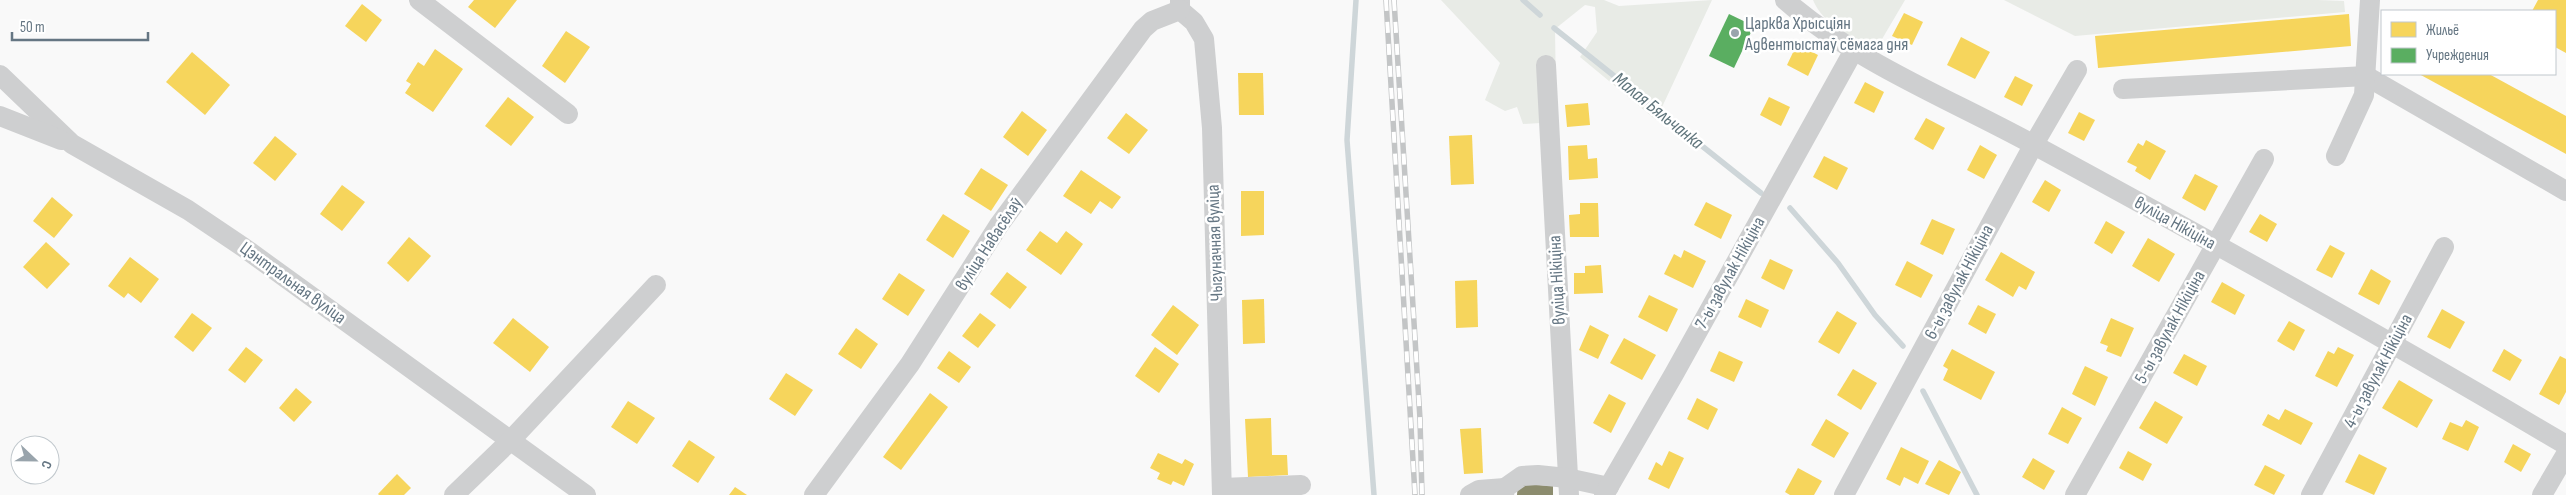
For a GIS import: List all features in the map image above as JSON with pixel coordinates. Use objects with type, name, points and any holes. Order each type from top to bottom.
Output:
[{"type":"street","points":[[419,0],[568,114]]},
{"type":"street","name":"вуліца Нікіціна","points":[[1785,0],[1809,21],[1854,50],[2034,144],[2393,342],[2566,445]]},
{"type":"street","points":[[2336,156],[2364,94],[2370,0]]},
{"type":"street","name":"Чыгуначная вуліца","points":[[1180,5],[1194,22],[1204,39],[1212,128],[1222,491]]},
{"type":"street","name":"вуліца Навасёлаў","points":[[814,495],[910,364],[999,225],[1143,29],[1152,21],[1180,5]]},
{"type":"street","name":"7-ы завулак Нікіціна","points":[[1606,491],[1854,50]]},
{"type":"street","name":"вуліца Нікіціна","points":[[1546,65],[1568,486]]},
{"type":"street","name":"6-ы завулак Нікіціна","points":[[1844,495],[2034,144],[2077,70]]},
{"type":"street","name":"Цэнтральная вуліца","points":[[0,75],[72,144],[188,210],[243,247],[586,495]]},
{"type":"street","points":[[2123,89],[2366,76],[2566,191]]},
{"type":"street","points":[[0,116],[72,144]]},
{"type":"street","name":"5-ы завулак Нікіціна","points":[[2075,495],[2264,159]]},
{"type":"street","name":"4-ы завулак Нікіціна","points":[[2312,495],[2444,247]]},
{"type":"street","points":[[454,495],[510,441],[656,285]]},
{"type":"street","points":[[2542,495],[2566,454]]},
{"type":"street","points":[[1470,495],[1479,490],[1504,491],[1522,476],[1568,486],[1606,491]]},
{"type":"street","points":[[1222,491],[1301,485]]},
{"type":"shaded area","points":[[1441,0],[1604,0],[1619,6],[1712,0],[1656,120],[1580,57],[1597,32],[1595,7],[1585,5],[1555,29],[1556,95],[1541,123],[1523,124],[1517,107],[1505,111],[1485,100],[1500,63]]},
{"type":"shaded area","points":[[1813,0],[1905,0],[1875,51],[1831,23],[1824,17]]},
{"type":"shaded area","points":[[2004,0],[2318,0],[2344,1],[2345,12],[2075,36]]},
{"type":"building: Жильё","points":[[474,0],[517,0],[495,28],[468,7]]},
{"type":"building: Жильё","points":[[2538,0],[2566,0],[2566,53],[2556,48],[2556,10],[2533,10]]},
{"type":"building: Жильё","points":[[362,4],[382,20],[366,42],[345,26]]},
{"type":"building: Жильё","points":[[1904,13],[1923,22],[1912,45],[1892,36]]},
{"type":"building: Жильё","points":[[2349,14],[2351,46],[2098,68],[2095,36]]},
{"type":"building: Жильё","points":[[566,31],[590,47],[565,83],[542,66]]},
{"type":"building: Жильё","points":[[1961,37],[1990,52],[1975,79],[1947,65]]},
{"type":"building: Жильё","points":[[1797,44],[1818,55],[1808,76],[1787,65]]},
{"type":"building: Жильё","points":[[435,49],[463,69],[433,112],[405,93],[411,84],[406,81],[418,62],[424,66]]},
{"type":"building: Жильё","points":[[192,52],[230,85],[205,115],[166,82]]},
{"type":"building: Жильё","points":[[1238,73],[1263,73],[1264,115],[1239,115]]},
{"type":"building: Жильё","points":[[2421,75],[2491,75],[2566,116],[2566,154]]},
{"type":"building: Жильё","points":[[2015,76],[2033,85],[2022,106],[2004,97]]},
{"type":"building: Жильё","points":[[1865,82],[1884,92],[1874,113],[1854,103]]},
{"type":"building: Жильё","points":[[508,97],[534,117],[511,146],[485,126]]},
{"type":"building: Жильё","points":[[1769,97],[1790,107],[1781,126],[1760,115]]},
{"type":"building: Жильё","points":[[1588,103],[1590,125],[1567,127],[1565,105]]},
{"type":"building: Жильё","points":[[1022,111],[1047,130],[1028,156],[1003,137]]},
{"type":"building: Жильё","points":[[2079,112],[2095,120],[2084,141],[2068,133]]},
{"type":"building: Жильё","points":[[1126,113],[1148,130],[1129,154],[1107,138]]},
{"type":"building: Жильё","points":[[1926,118],[1945,128],[1933,150],[1914,139]]},
{"type":"building: Жильё","points":[[1472,135],[1474,184],[1451,185],[1449,136]]},
{"type":"building: Жильё","points":[[275,136],[297,154],[275,181],[253,163]]},
{"type":"building: Жильё","points":[[2146,140],[2166,151],[2150,180],[2135,171],[2137,167],[2127,162],[2138,143],[2143,146]]},
{"type":"building: Жильё","points":[[1587,145],[1588,159],[1597,158],[1598,178],[1569,180],[1568,146]]},
{"type":"building: Жильё","points":[[1980,145],[1997,155],[1984,179],[1967,170]]},
{"type":"building: Жильё","points":[[1824,156],[1848,168],[1837,190],[1813,177]]},
{"type":"building: Жильё","points":[[981,168],[1008,185],[991,211],[964,194]]},
{"type":"building: Жильё","points":[[1081,170],[1121,197],[1112,209],[1100,201],[1091,214],[1063,196]]},
{"type":"building: Жильё","points":[[2195,174],[2218,186],[2205,211],[2182,198]]},
{"type":"building: Жильё","points":[[2045,180],[2061,190],[2049,212],[2032,202]]},
{"type":"building: Жильё","points":[[342,185],[365,202],[342,231],[320,214]]},
{"type":"building: Жильё","points":[[1241,191],[1264,191],[1264,235],[1241,236]]},
{"type":"building: Жильё","points":[[52,197],[73,215],[54,238],[33,221]]},
{"type":"building: Жильё","points":[[1706,202],[1732,215],[1721,239],[1694,225]]},
{"type":"building: Жильё","points":[[1580,203],[1598,203],[1599,237],[1570,237],[1569,215],[1580,214]]},
{"type":"building: Жильё","points":[[943,214],[970,231],[953,258],[926,240]]},
{"type":"building: Жильё","points":[[2260,214],[2277,224],[2267,242],[2249,232]]},
{"type":"building: Жильё","points":[[1932,219],[1955,229],[1943,255],[1920,244]]},
{"type":"building: Жильё","points":[[2106,221],[2125,232],[2112,254],[2094,243]]},
{"type":"building: Жильё","points":[[1040,231],[1057,243],[1066,231],[1083,244],[1061,275],[1026,250]]},
{"type":"building: Жильё","points":[[409,237],[431,256],[408,282],[387,263]]},
{"type":"building: Жильё","points":[[2148,238],[2175,254],[2159,282],[2132,266]]},
{"type":"building: Жильё","points":[[46,242],[70,264],[47,289],[23,267]]},
{"type":"building: Жильё","points":[[2330,245],[2345,253],[2332,278],[2316,270]]},
{"type":"building: Жильё","points":[[1684,250],[1706,261],[1693,288],[1664,274],[1674,254],[1681,258]]},
{"type":"building: Жильё","points":[[2001,252],[2035,272],[2026,290],[2019,286],[2013,297],[1985,280]]},
{"type":"building: Жильё","points":[[130,257],[159,279],[141,303],[128,293],[124,298],[108,286]]},
{"type":"building: Жильё","points":[[1770,259],[1793,270],[1784,290],[1761,278]]},
{"type":"building: Жильё","points":[[1907,261],[1933,275],[1921,298],[1895,285]]},
{"type":"building: Жильё","points":[[1601,265],[1603,293],[1574,294],[1574,273],[1585,273],[1585,266]]},
{"type":"building: Жильё","points":[[2371,269],[2391,281],[2379,305],[2358,294]]},
{"type":"building: Жильё","points":[[1007,272],[1027,287],[1010,309],[990,294]]},
{"type":"building: Жильё","points":[[899,273],[925,290],[908,316],[882,299]]},
{"type":"building: Жильё","points":[[1477,280],[1478,327],[1456,328],[1455,281]]},
{"type":"building: Жильё","points":[[2222,282],[2245,295],[2235,315],[2211,302]]},
{"type":"building: Жильё","points":[[1649,295],[1678,309],[1667,332],[1638,317]]},
{"type":"building: Жильё","points":[[1264,299],[1265,343],[1243,344],[1242,300]]},
{"type":"building: Жильё","points":[[1746,299],[1769,310],[1761,328],[1738,317]]},
{"type":"building: Жильё","points":[[1173,305],[1199,325],[1177,355],[1151,335]]},
{"type":"building: Жильё","points":[[1978,305],[1996,314],[1986,334],[1968,324]]},
{"type":"building: Жильё","points":[[2442,309],[2465,322],[2450,349],[2427,337]]},
{"type":"building: Жильё","points":[[1837,311],[1857,323],[1839,354],[1818,342]]},
{"type":"building: Жильё","points":[[192,313],[212,328],[193,352],[174,337]]},
{"type":"building: Жильё","points":[[980,313],[996,325],[978,348],[962,336]]},
{"type":"building: Жильё","points":[[513,318],[549,347],[530,372],[493,343]]},
{"type":"building: Жильё","points":[[2111,318],[2134,328],[2121,357],[2106,351],[2108,346],[2100,343]]},
{"type":"building: Жильё","points":[[2289,321],[2305,330],[2294,351],[2277,341]]},
{"type":"building: Жильё","points":[[1590,325],[1609,335],[1598,359],[1579,350]]},
{"type":"building: Жильё","points":[[856,328],[878,344],[861,369],[838,354]]},
{"type":"building: Жильё","points":[[1624,338],[1656,355],[1642,380],[1610,363]]},
{"type":"building: Жильё","points":[[246,347],[263,360],[245,383],[228,370]]},
{"type":"building: Жильё","points":[[1155,347],[1179,364],[1159,393],[1135,376]]},
{"type":"building: Жильё","points":[[2338,347],[2354,355],[2337,387],[2315,376],[2328,351],[2334,354]]},
{"type":"building: Жильё","points":[[1952,349],[1995,372],[1981,400],[1943,380],[1948,369],[1943,366]]},
{"type":"building: Жильё","points":[[2504,349],[2522,360],[2510,381],[2492,371]]},
{"type":"building: Жильё","points":[[949,351],[971,367],[959,383],[937,368]]},
{"type":"building: Жильё","points":[[1719,351],[1743,362],[1734,382],[1710,371]]},
{"type":"building: Жильё","points":[[2184,354],[2207,366],[2197,386],[2173,373]]},
{"type":"building: Жильё","points":[[2560,356],[2566,359],[2566,392],[2559,405],[2539,394]]},
{"type":"building: Жильё","points":[[2085,366],[2108,377],[2095,406],[2072,394]]},
{"type":"building: Жильё","points":[[1853,369],[1877,383],[1861,410],[1837,395]]},
{"type":"building: Жильё","points":[[786,373],[813,390],[795,416],[769,399]]},
{"type":"building: Жильё","points":[[2399,380],[2433,400],[2417,428],[2382,408]]},
{"type":"building: Жильё","points":[[296,388],[312,402],[294,422],[279,408]]},
{"type":"building: Жильё","points":[[930,393],[948,407],[901,470],[883,457]]},
{"type":"building: Жильё","points":[[1609,394],[1626,403],[1611,433],[1593,423]]},
{"type":"building: Жильё","points":[[1697,398],[1718,409],[1708,430],[1687,419]]},
{"type":"building: Жильё","points":[[628,401],[655,418],[637,444],[611,427]]},
{"type":"building: Жильё","points":[[2155,401],[2183,417],[2167,444],[2139,428]]},
{"type":"building: Жильё","points":[[2062,407],[2082,418],[2068,444],[2048,434]]},
{"type":"building: Жильё","points":[[2285,409],[2313,423],[2301,445],[2262,425],[2268,414],[2279,420]]},
{"type":"building: Жильё","points":[[1271,418],[1272,455],[1287,455],[1288,475],[1248,477],[1245,419]]},
{"type":"building: Жильё","points":[[1826,419],[1849,433],[1834,458],[1811,445]]},
{"type":"building: Жильё","points":[[2466,420],[2479,427],[2468,451],[2442,439],[2450,422],[2462,427]]},
{"type":"building: Жильё","points":[[1481,428],[1483,473],[1464,474],[1460,429]]},
{"type":"building: Жильё","points":[[689,440],[715,457],[698,483],[672,466]]},
{"type":"building: Жильё","points":[[2513,444],[2531,454],[2521,472],[2504,462]]},
{"type":"building: Жильё","points":[[1901,447],[1929,461],[1918,484],[1904,477],[1900,486],[1886,479]]},
{"type":"building: Жильё","points":[[1669,451],[1684,458],[1669,489],[1648,479],[1656,462],[1662,466]]},
{"type":"building: Жильё","points":[[2128,451],[2152,464],[2143,481],[2119,468]]},
{"type":"building: Жильё","points":[[1158,453],[1182,464],[1185,459],[1194,464],[1184,486],[1173,481],[1171,485],[1157,479],[1160,473],[1150,468]]},
{"type":"building: Жильё","points":[[2359,454],[2387,468],[2374,495],[2345,482]]},
{"type":"building: Жильё","points":[[2033,458],[2055,471],[2044,490],[2022,477]]},
{"type":"building: Жильё","points":[[1939,460],[1961,472],[1949,495],[1925,484]]},
{"type":"building: Жильё","points":[[2265,465],[2285,475],[2274,495],[2254,485]]},
{"type":"building: Жильё","points":[[1798,468],[1822,481],[1814,495],[1790,495],[1785,492]]},
{"type":"building: Жильё","points":[[397,474],[411,488],[404,495],[379,495],[378,494]]},
{"type":"building: Жильё","points":[[735,487],[747,495],[729,495]]},
{"type":"building: Учреждения","points":[[1729,14],[1754,26],[1734,68],[1709,56]]},
{"type":"building: Промзона","points":[[1518,484],[1553,486],[1553,495],[1517,495]]},
{"type":"waterway","points":[[1356,0],[1347,140],[1374,495]]},
{"type":"waterway","name":"Малая Бяльчанка","points":[[1523,0],[1540,15]]},
{"type":"waterway","name":"Малая Бяльчанка","points":[[1554,28],[1761,193]]},
{"type":"waterway","name":"Малая Бяльчанка","points":[[1790,208],[1838,263],[1875,315],[1903,346]]},
{"type":"waterway","name":"Малая Бяльчанка","points":[[1923,391],[1977,495]]},
{"type":"railway","points":[[1386,0],[1415,495]]},
{"type":"railway","points":[[1394,0],[1420,419],[1422,495]]},
{"type":"place","name":"Царква Хрысціян Адвентыстаў сёмага дня","points":[[1735,33]]}]
